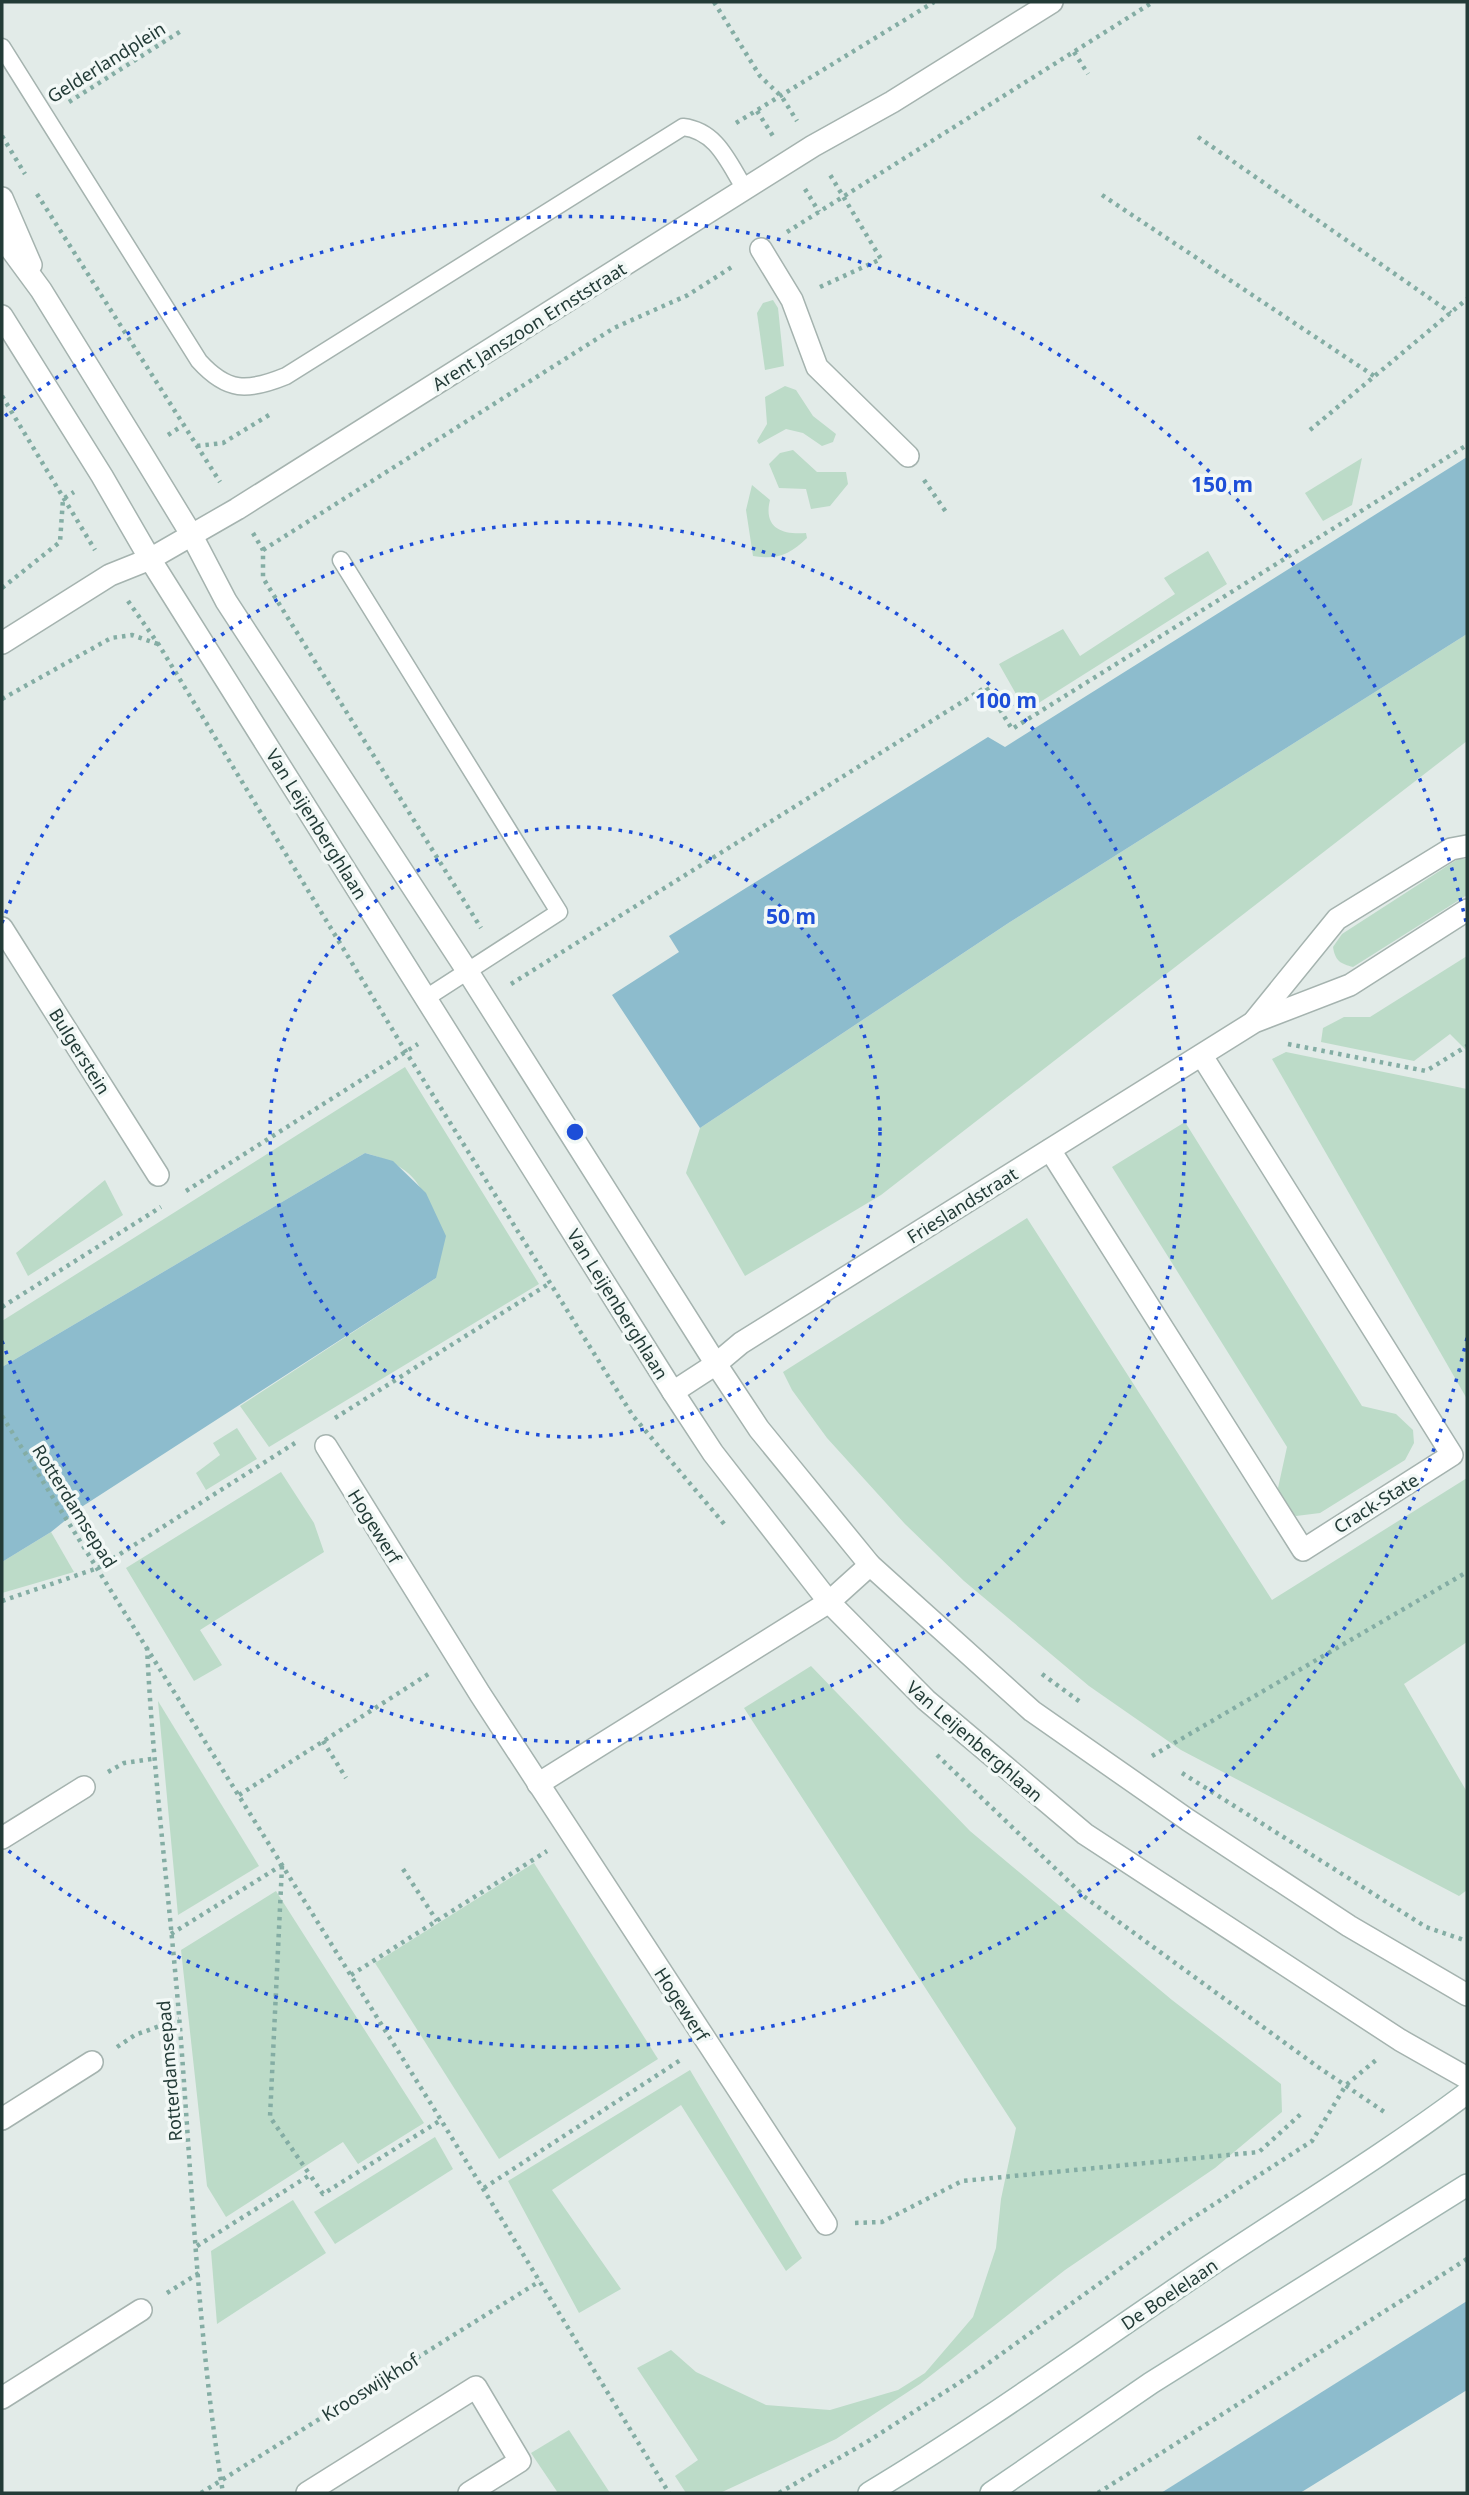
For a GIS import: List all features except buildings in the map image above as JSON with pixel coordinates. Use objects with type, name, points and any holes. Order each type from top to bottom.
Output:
[{"type":"street","name":"Arent Janszoon Ernststraat","points":[[2,643],[110,575],[150,559],[258,496],[745,189],[1052,2]]},
{"type":"street","points":[[2,198],[41,290]]},
{"type":"street","points":[[2,237],[41,290],[191,534],[226,601],[468,972],[716,1364],[759,1429],[870,1565],[1032,1711],[1188,1820],[1338,1918],[1467,1995]]},
{"type":"street","points":[[761,249],[792,300],[817,367],[908,456]]},
{"type":"street","name":"Van Leijenberghlaan","points":[[2,316],[102,476],[150,559],[673,1392],[713,1454],[829,1602],[926,1700],[1084,1834],[1401,2039],[1467,2078]]},
{"type":"street","name":"Frieslandstraat","points":[[1254,1022],[1337,919],[1451,849],[1467,846]]},
{"type":"street","name":"Frieslandstraat","points":[[673,1392],[716,1364],[741,1343],[1254,1022],[1350,985],[1467,910]]},
{"type":"street","name":"Bulgerstein","points":[[2,928],[158,1175]]},
{"type":"street","name":"Crack-State","points":[[1050,1150],[1303,1550],[1452,1455],[1202,1056]]},
{"type":"street","name":"Hogewerf","points":[[326,1446],[456,1657],[571,1836],[826,2224]]},
{"type":"street","points":[[538,1784],[829,1602],[870,1565]]},
{"type":"street","points":[[2,1838],[84,1787]]},
{"type":"street","points":[[2,2119],[92,2062]]},
{"type":"street","name":"De Boelelaan","points":[[869,2493],[987,2419],[1208,2267],[1416,2131],[1467,2093]]},
{"type":"street","points":[[991,2493],[1152,2383],[1467,2185]]},
{"type":"street","points":[[2,2398],[141,2309]]},
{"type":"street","points":[[307,2493],[476,2387],[520,2461],[469,2493]]},
{"type":"lane","points":[[2,47],[199,361],[214,378],[231,386],[250,387],[286,376],[683,127],[698,129],[713,137],[745,189]]},
{"type":"lane","points":[[341,560],[559,912],[426,998]]},
{"type":"path","points":[[522,993],[262,578],[263,550],[614,328],[688,295],[1153,2]]},
{"type":"path","name":"Gelderlandplein","points":[[46,116],[181,31]]},
{"type":"path","points":[[1074,52],[1088,74]]},
{"type":"path","points":[[2,136],[182,426],[197,446],[223,443]]},
{"type":"path","points":[[1198,138],[1451,313]]},
{"type":"path","points":[[1102,195],[1374,376]]},
{"type":"path","points":[[1310,430],[1467,299]]},
{"type":"path","points":[[2,396],[86,537]]},
{"type":"path","points":[[485,1001],[986,687],[1012,729],[1467,445]]},
{"type":"path","points":[[226,601],[262,578]]},
{"type":"path","points":[[159,645],[191,622]]},
{"type":"path","points":[[2,699],[111,638],[132,635],[159,645],[406,1052],[633,1416],[731,1532]]},
{"type":"path","points":[[174,1198],[444,1027]]},
{"type":"path","points":[[1235,1034],[1426,1071],[1467,1046]]},
{"type":"path","points":[[2,1307],[162,1206]]},
{"type":"path","points":[[327,1423],[550,1283]]},
{"type":"path","name":"Rotterdamsepad","points":[[2,1416],[484,2188]]},
{"type":"path","points":[[2,1601],[98,1568],[304,1438]]},
{"type":"path","points":[[1152,1756],[1467,1572]]},
{"type":"path","name":"Rotterdamsepad","points":[[147,1646],[152,1759],[179,2019],[198,2273],[223,2493]]},
{"type":"path","points":[[239,1795],[456,1657]]},
{"type":"path","points":[[1040,1672],[1085,1705]]},
{"type":"path","points":[[323,1741],[346,1778]]},
{"type":"path","points":[[1140,1747],[1162,1762]]},
{"type":"path","points":[[779,2493],[870,2440],[968,2377],[1171,2232],[1312,2141],[1346,2085],[1086,1898],[933,1751]]},
{"type":"path","points":[[84,1787],[124,1762],[152,1759]]},
{"type":"path","points":[[1173,1768],[1426,1927],[1467,1941]]},
{"type":"path","points":[[351,1975],[571,1836]]},
{"type":"path","points":[[171,1934],[282,1865]]},
{"type":"path","points":[[282,1865],[270,2117],[323,2194],[442,2120]]},
{"type":"path","points":[[403,1869],[437,1921]]},
{"type":"path","points":[[92,2062],[135,2035],[179,2019]]},
{"type":"path","points":[[669,2493],[484,2188],[707,2042]]},
{"type":"path","points":[[826,2224],[882,2222],[962,2181],[1259,2152],[1303,2112]]},
{"type":"path","points":[[197,2246],[310,2175]]},
{"type":"path","points":[[1098,2493],[1467,2259]]},
{"type":"path","points":[[141,2309],[198,2273]]},
{"type":"path","name":"Krooswijkhof","points":[[201,2493],[540,2280]]},
{"type":"green space","points":[[773,300],[778,308],[784,366],[765,370],[757,313],[763,303]]},
{"type":"green space","points":[[785,386],[796,390],[813,416],[836,434],[833,442],[822,446],[803,433],[786,429],[759,444],[757,441],[767,424],[765,397]]},
{"type":"green space","points":[[793,450],[817,472],[846,472],[848,484],[830,506],[811,509],[806,489],[779,488],[769,464],[780,453]]},
{"type":"green space","points":[[1362,458],[1352,505],[1323,521],[1305,493]]},
{"type":"green space","points":[[752,485],[770,500],[769,517],[776,528],[789,533],[806,533],[807,538],[794,549],[776,557],[753,556],[746,510]]},
{"type":"green space","points":[[1208,551],[1227,584],[1037,704],[1020,701],[999,664],[1063,629],[1080,656],[1175,594],[1164,578]]},
{"type":"green space","points":[[1467,634],[1467,741],[881,1195],[745,1276],[686,1173],[700,1128],[1010,922]]},
{"type":"green space","points":[[1458,859],[1467,859],[1467,895],[1353,967],[1337,959],[1333,947],[1342,934]]},
{"type":"green space","points":[[1467,956],[1467,1051],[1450,1034],[1414,1061],[1321,1042],[1323,1028],[1344,1017],[1370,1017]]},
{"type":"green space","points":[[1286,1052],[1467,1089],[1467,1399],[1272,1059]]},
{"type":"green space","points":[[405,1067],[539,1284],[269,1447],[240,1406],[436,1278],[430,1215],[418,1184],[389,1161],[365,1153],[2,1367],[2,1321]]},
{"type":"green space","points":[[1185,1122],[1362,1406],[1396,1414],[1413,1430],[1414,1443],[1405,1460],[1320,1513],[1296,1516],[1283,1507],[1278,1488],[1287,1447],[1112,1167]]},
{"type":"green space","points":[[105,1180],[123,1215],[28,1276],[16,1253]]},
{"type":"green space","points":[[1027,1218],[1272,1600],[1467,1478],[1467,1642],[1404,1684],[1467,1792],[1467,1890],[1459,1896],[1181,1750],[1089,1686],[964,1581],[905,1524],[827,1438],[792,1390],[783,1372]]},
{"type":"green space","points":[[237,1428],[257,1459],[206,1490],[196,1473],[220,1455],[213,1443]]},
{"type":"green space","points":[[281,1472],[314,1523],[324,1552],[200,1630],[222,1665],[194,1681],[126,1568]]},
{"type":"green space","points":[[51,1532],[74,1572],[2,1593],[2,1562]]},
{"type":"green space","points":[[811,1666],[970,1831],[1172,2000],[1281,2084],[1282,2112],[1215,2168],[1065,2270],[920,2384],[836,2439],[720,2493],[686,2493],[675,2476],[698,2460],[637,2368],[671,2350],[696,2372],[766,2405],[830,2410],[898,2390],[925,2373],[973,2317],[996,2248],[1001,2199],[1016,2128],[744,1708]]},
{"type":"green space","points":[[158,1701],[259,1866],[178,1915]]},
{"type":"green space","points":[[534,1863],[658,2059],[499,2159],[375,1963]]},
{"type":"green space","points":[[276,1891],[424,2123],[358,2164],[343,2142],[226,2217],[207,2186],[181,1950]]},
{"type":"green space","points":[[690,2070],[802,2258],[786,2271],[681,2105],[552,2190],[621,2289],[579,2313],[508,2181]]},
{"type":"green space","points":[[435,2137],[453,2169],[335,2244],[314,2212]]},
{"type":"green space","points":[[293,2200],[326,2253],[217,2324],[211,2251]]},
{"type":"green space","points":[[569,2430],[610,2493],[558,2493],[531,2453]]},
{"type":"water","points":[[1467,457],[1467,634],[1010,922],[700,1128],[612,995],[679,952],[669,936],[988,737],[1005,747]]},
{"type":"water","points":[[365,1153],[393,1161],[426,1193],[446,1236],[436,1278],[83,1506],[51,1532],[2,1562],[2,1367]]},
{"type":"water","points":[[1467,2301],[1467,2390],[1300,2493],[1161,2493]]}]
